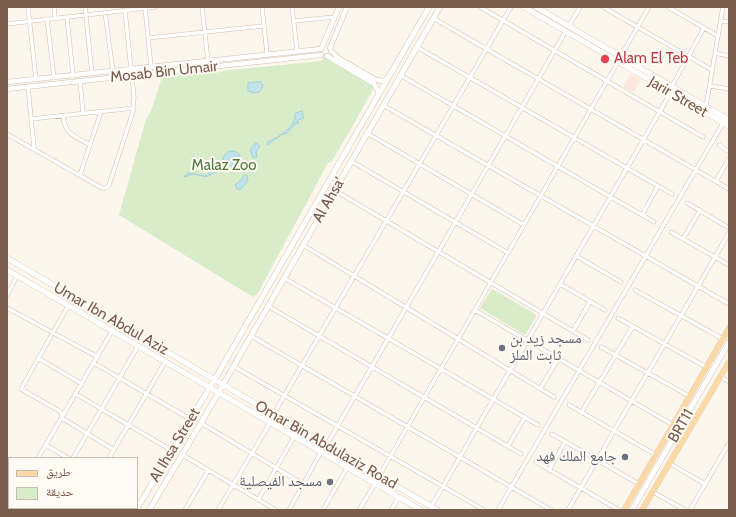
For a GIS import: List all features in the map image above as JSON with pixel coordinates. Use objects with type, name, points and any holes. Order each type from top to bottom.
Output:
[{"type":"main road","name":"Al Ahsa'","points":[[214,380],[429,7]]},
{"type":"main road","name":"Al Ahsa'","points":[[217,393],[440,7]]},
{"type":"main road","name":"Jarir Street","points":[[524,7],[729,126]]},
{"type":"main road","points":[[536,7],[729,120]]},
{"type":"main road","name":"Umar Ibn Abdul Aziz","points":[[7,258],[214,380]]},
{"type":"main road","name":"Umar Ibn Abdul Aziz","points":[[7,270],[209,388]]},
{"type":"main road","points":[[624,510],[729,328]]},
{"type":"main road","name":"BRT11","points":[[632,510],[729,342]]},
{"type":"main road","points":[[642,510],[729,362]]},
{"type":"main road","points":[[219,372],[219,377],[224,379],[226,378]]},
{"type":"main road","points":[[201,383],[209,383],[210,380],[208,376]]},
{"type":"main road","name":"Omar Bin Abdulaziz Road","points":[[214,380],[232,392],[438,510]]},
{"type":"main road","name":"Al Ihsa Street","points":[[139,500],[214,380]]},
{"type":"main road","name":"Omar Bin Abdulaziz Road","points":[[209,388],[421,510]]},
{"type":"main road","points":[[226,397],[223,394],[224,391],[232,392]]},
{"type":"main road","points":[[206,394],[209,392],[213,393],[214,400]]},
{"type":"main road","name":"Al Ihsa Street","points":[[152,509],[181,454],[201,423],[217,393]]},
{"type":"street","points":[[28,7],[36,80]]},
{"type":"street","points":[[54,7],[55,18]]},
{"type":"street","points":[[85,7],[93,80]]},
{"type":"street","points":[[7,24],[105,12],[115,9],[125,10],[155,7]]},
{"type":"street","points":[[202,7],[208,61]]},
{"type":"street","points":[[262,7],[267,54]]},
{"type":"street","points":[[292,7],[297,51]]},
{"type":"street","points":[[321,55],[322,48],[339,7]]},
{"type":"street","points":[[327,56],[347,7]]},
{"type":"street","points":[[480,7],[703,137]]},
{"type":"street","points":[[273,415],[511,7]]},
{"type":"street","points":[[569,26],[580,7]]},
{"type":"street","points":[[603,7],[712,70]]},
{"type":"street","points":[[621,56],[649,7]]},
{"type":"street","points":[[668,7],[718,36]]},
{"type":"street","points":[[706,106],[723,7]]},
{"type":"street","points":[[145,8],[151,67]]},
{"type":"street","points":[[125,10],[131,70]]},
{"type":"street","points":[[105,12],[113,72]]},
{"type":"street","points":[[67,17],[73,76]]},
{"type":"street","points":[[294,21],[335,17]]},
{"type":"street","points":[[433,18],[729,189]]},
{"type":"street","points":[[47,19],[54,78]]},
{"type":"street","points":[[720,21],[729,22]]},
{"type":"street","points":[[148,38],[263,26]]},
{"type":"street","points":[[672,86],[688,59],[687,56],[704,28]]},
{"type":"street","points":[[326,446],[566,31]]},
{"type":"street","name":"Mosab Bin Umair","points":[[7,82],[131,70],[322,48],[327,46],[330,50]]},
{"type":"street","points":[[417,47],[672,194]]},
{"type":"street","points":[[330,50],[338,58],[375,82],[379,93]]},
{"type":"street","points":[[715,54],[729,56]]},
{"type":"street","name":"Mosab Bin Umair","points":[[7,89],[321,55],[327,56],[375,82]]},
{"type":"street","points":[[379,476],[618,62]]},
{"type":"street","points":[[400,75],[654,222]]},
{"type":"street","points":[[7,134],[104,188],[109,187],[134,108],[132,76]]},
{"type":"street","points":[[375,82],[383,81],[389,77]]},
{"type":"street","points":[[80,81],[83,114]]},
{"type":"street","points":[[710,86],[729,89]]},
{"type":"street","points":[[28,87],[34,148]]},
{"type":"street","points":[[432,507],[670,92]]},
{"type":"street","points":[[384,105],[729,304]]},
{"type":"street","points":[[32,120],[134,108]]},
{"type":"street","points":[[80,175],[101,112]]},
{"type":"street","points":[[63,116],[64,126],[67,132],[90,145]]},
{"type":"street","points":[[498,510],[723,123]]},
{"type":"street","points":[[367,133],[524,224]]},
{"type":"street","points":[[719,145],[729,152]]},
{"type":"street","points":[[716,182],[729,159]]},
{"type":"street","points":[[351,161],[508,253]]},
{"type":"street","points":[[642,215],[658,186]]},
{"type":"street","points":[[334,190],[588,340]]},
{"type":"street","points":[[687,203],[729,228]]},
{"type":"street","points":[[683,239],[700,210]]},
{"type":"street","points":[[671,232],[729,265]]},
{"type":"street","points":[[568,510],[729,233]]},
{"type":"street","points":[[303,245],[554,397]]},
{"type":"street","points":[[576,256],[621,282]]},
{"type":"street","points":[[7,295],[17,276]]},
{"type":"street","points":[[284,278],[538,425]]},
{"type":"street","points":[[560,284],[605,310]]},
{"type":"street","points":[[635,290],[723,339]]},
{"type":"street","points":[[573,331],[590,302]]},
{"type":"street","points":[[62,418],[62,412],[21,389],[68,306]]},
{"type":"street","points":[[268,306],[521,454]]},
{"type":"street","points":[[7,308],[48,332],[53,332],[98,357]]},
{"type":"street","points":[[474,310],[672,426]]},
{"type":"street","points":[[618,318],[706,367]]},
{"type":"street","points":[[581,413],[633,326]]},
{"type":"street","points":[[39,457],[112,331]]},
{"type":"street","points":[[251,336],[551,510]]},
{"type":"street","points":[[74,457],[138,346]]},
{"type":"street","points":[[602,347],[690,396]]},
{"type":"street","points":[[38,358],[82,384]]},
{"type":"street","points":[[540,389],[558,359]]},
{"type":"street","points":[[110,457],[165,362]]},
{"type":"street","points":[[94,364],[190,419]]},
{"type":"street","points":[[233,366],[484,510]]},
{"type":"street","points":[[721,377],[729,382]]},
{"type":"street","points":[[76,394],[171,450]]},
{"type":"street","points":[[569,405],[613,432],[656,455]]},
{"type":"street","points":[[508,446],[525,417]]},
{"type":"street","points":[[62,418],[114,450]]},
{"type":"street","points":[[201,423],[303,484]]},
{"type":"street","points":[[218,510],[270,423]]},
{"type":"street","points":[[552,434],[639,484]]},
{"type":"street","points":[[258,500],[294,437]]},
{"type":"street","points":[[549,470],[565,442]]},
{"type":"street","points":[[690,510],[729,443]]},
{"type":"street","points":[[46,445],[66,457]]},
{"type":"street","points":[[289,510],[321,452]]},
{"type":"street","points":[[181,454],[276,510]]},
{"type":"street","points":[[536,462],[619,510]]},
{"type":"street","points":[[669,464],[705,484]]},
{"type":"street","points":[[323,510],[347,468]]},
{"type":"street","points":[[185,510],[208,470]]},
{"type":"street","points":[[359,510],[375,484]]},
{"type":"street","points":[[653,492],[685,510]]},
{"type":"street","points":[[391,510],[399,497]]},
{"type":"shaded area","points":[[630,74],[641,80],[634,92],[623,87]]},
{"type":"green space","name":"Malaz Zoo","points":[[324,57],[375,86],[337,153],[331,162],[328,163],[258,293],[253,297],[119,215],[146,119],[151,111],[162,77],[321,61]]},
{"type":"green space","points":[[492,289],[537,315],[525,335],[480,308]]},
{"type":"water","points":[[261,82],[263,86],[261,91],[253,93],[248,91],[248,83]]},
{"type":"water","points":[[302,111],[304,118],[298,120],[298,124],[296,123],[287,133],[283,134],[267,145],[267,142],[286,131],[293,123],[295,114]]},
{"type":"water","points":[[256,143],[260,146],[256,152],[257,157],[253,158],[250,150]]},
{"type":"water","points":[[232,151],[238,154],[241,160],[238,166],[232,169],[226,166],[223,160],[226,154]]},
{"type":"water","points":[[219,166],[216,173],[208,176],[198,175],[209,175],[211,169]]},
{"type":"water","points":[[188,173],[194,174],[184,177]]},
{"type":"water","points":[[244,175],[247,175],[248,181],[241,189],[237,189],[235,185]]},
{"type":"place","name":"Alam El Teb","points":[[605,59]]},
{"type":"place","name":"مسجد زيد بن ثابت الملز","points":[[502,348]]},
{"type":"place","name":"جامع الملك فهد","points":[[625,457]]},
{"type":"place","name":"مسجد الفيصلية","points":[[330,482]]}]
